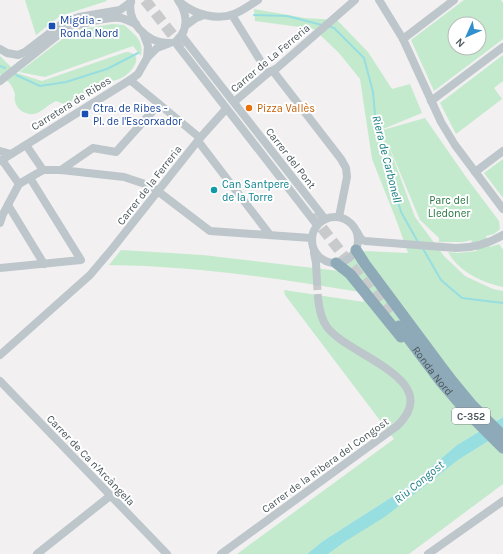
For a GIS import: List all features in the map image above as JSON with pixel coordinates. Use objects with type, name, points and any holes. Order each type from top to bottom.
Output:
[{"type":"highway","points":[[356,249],[445,380]]},
{"type":"highway","points":[[335,263],[350,274],[393,328],[445,380]]},
{"type":"highway","name":"Ronda Nord","points":[[400,324],[445,380],[466,411],[503,448]]},
{"type":"highway","name":"Ronda Nord","points":[[445,380],[503,436]]},
{"type":"street","points":[[185,26],[196,18],[204,15],[232,15],[258,0]]},
{"type":"street","name":"Carrer de La Ferreria","points":[[234,102],[355,0]]},
{"type":"street","points":[[379,0],[403,38],[441,122],[455,145],[503,209]]},
{"type":"street","points":[[403,38],[454,0]]},
{"type":"street","points":[[131,1],[132,13],[136,24],[143,32],[158,42],[172,42]]},
{"type":"street","points":[[0,50],[15,54],[25,52],[67,21],[79,17],[120,10],[131,1]]},
{"type":"street","points":[[179,1],[187,8],[204,15]]},
{"type":"street","points":[[179,1],[185,13],[185,26],[182,36]]},
{"type":"street","points":[[232,15],[271,72],[341,159],[346,168],[347,177],[339,217]]},
{"type":"street","points":[[1,79],[63,31],[72,26],[82,23],[120,18],[136,24]]},
{"type":"street","points":[[143,32],[148,46],[147,58]]},
{"type":"street","name":"Carretera de Ribes","points":[[1,157],[11,154],[130,80],[138,74],[147,58],[157,48],[182,36]]},
{"type":"street","name":"Carrer del Pont","points":[[182,36],[325,219]]},
{"type":"street","name":"Carrer del Pont","points":[[172,42],[317,225]]},
{"type":"street","points":[[431,101],[503,47]]},
{"type":"street","points":[[15,54],[16,67]]},
{"type":"street","points":[[130,80],[199,139],[270,235]]},
{"type":"street","points":[[61,170],[93,148],[116,152],[158,104]]},
{"type":"street","name":"Carrer de la Ferreria","points":[[0,355],[90,275],[199,139],[226,109]]},
{"type":"street","points":[[26,145],[43,170]]},
{"type":"street","points":[[475,172],[503,151]]},
{"type":"street","points":[[1,157],[19,184]]},
{"type":"street","points":[[0,224],[19,184],[43,170],[61,170],[124,177],[151,186],[210,231],[312,238]]},
{"type":"street","points":[[0,268],[80,260],[30,178]]},
{"type":"street","points":[[0,209],[8,205]]},
{"type":"street","points":[[8,205],[44,264]]},
{"type":"street","points":[[368,241],[361,243],[352,256],[347,260],[323,268],[316,282],[316,259],[311,243],[312,238],[317,225],[330,217],[339,217],[348,221],[357,232],[360,239],[368,241],[466,248],[484,245],[503,235]]},
{"type":"street","points":[[356,249],[358,239],[357,232]]},
{"type":"street","points":[[313,250],[322,260],[335,263]]},
{"type":"street","name":"Carrer de la Ribera del Congost","points":[[221,554],[393,429],[404,419],[409,410],[411,399],[404,382],[342,342],[332,333],[322,317],[318,298]]},
{"type":"street","name":"Carrer de Ca n'Arcàngela","points":[[0,381],[167,554]]},
{"type":"street","points":[[37,554],[110,496]]},
{"type":"street","points":[[428,554],[503,501]]},
{"type":"green space","points":[[25,0],[107,1],[60,16],[36,35]]},
{"type":"green space","points":[[464,0],[501,0],[503,3],[503,39],[487,51],[487,16],[447,16],[447,56],[480,56],[434,91],[411,40]]},
{"type":"green space","name":"Parc del Lledoner","points":[[254,9],[305,18],[337,20],[368,52],[392,89],[410,84],[422,113],[383,130],[425,118],[499,221],[500,229],[494,234],[486,236],[490,247],[499,244],[503,250],[503,287],[479,279],[464,271],[448,252],[458,253],[477,251],[471,240],[463,242],[439,242],[439,238],[420,220],[388,144],[415,217],[444,256],[465,276],[493,289],[503,291],[503,417],[457,445],[409,486],[323,541],[307,554],[237,554],[394,439],[285,295],[284,290],[364,302],[360,292],[204,270],[109,265],[121,250],[203,255],[339,271],[364,251],[408,253],[372,159],[360,79],[339,53],[314,29],[255,21]]},
{"type":"green space","points":[[112,24],[124,25],[138,38],[142,50],[141,56],[133,46],[45,77],[19,72],[65,37],[81,29]]},
{"type":"green space","points":[[126,52],[135,55],[136,62],[129,73],[125,76],[100,85],[69,104],[56,101],[40,112],[34,114],[26,113],[20,110],[16,104],[13,89],[7,80],[0,74],[0,56],[17,73],[42,81]]},
{"type":"green space","points":[[503,55],[503,81],[494,88],[502,99],[456,134],[440,103]]},
{"type":"green space","points":[[503,159],[503,198],[484,173]]},
{"type":"green space","points":[[503,432],[503,484],[409,554],[328,554],[458,460]]},
{"type":"water","name":"Riu Congost","points":[[503,417],[503,432],[458,460],[386,516],[328,554],[307,554],[323,541],[409,486],[457,445]]},
{"type":"waterway","name":"Riera de Carbonell","points":[[254,15],[287,16],[322,25]]},
{"type":"waterway","name":"Riera de Carbonell","points":[[328,26],[334,28],[364,58],[373,92],[376,126],[401,212],[418,242]]},
{"type":"waterway","name":"Riera de Carbonell","points":[[16,75],[40,86],[66,82],[107,69],[138,53]]},
{"type":"waterway","name":"Riera de Carbonell","points":[[0,66],[5,68]]},
{"type":"waterway","name":"Riera de Carbonell","points":[[422,247],[441,280],[462,298],[503,303]]},
{"type":"tunnel","points":[[145,0],[183,48]]},
{"type":"tunnel","points":[[312,215],[389,314]]},
{"type":"tunnel","points":[[317,282],[318,298]]},
{"type":"place","name":"Migdia - Ronda Nord","points":[[52,26]]},
{"type":"place","name":"Pizza Vallès","points":[[249,108]]},
{"type":"place","name":"Ctra. de Ribes - Pl. de l'Escorxador","points":[[85,114]]},
{"type":"place","name":"Can Santpere de la Torre","points":[[214,190]]}]
